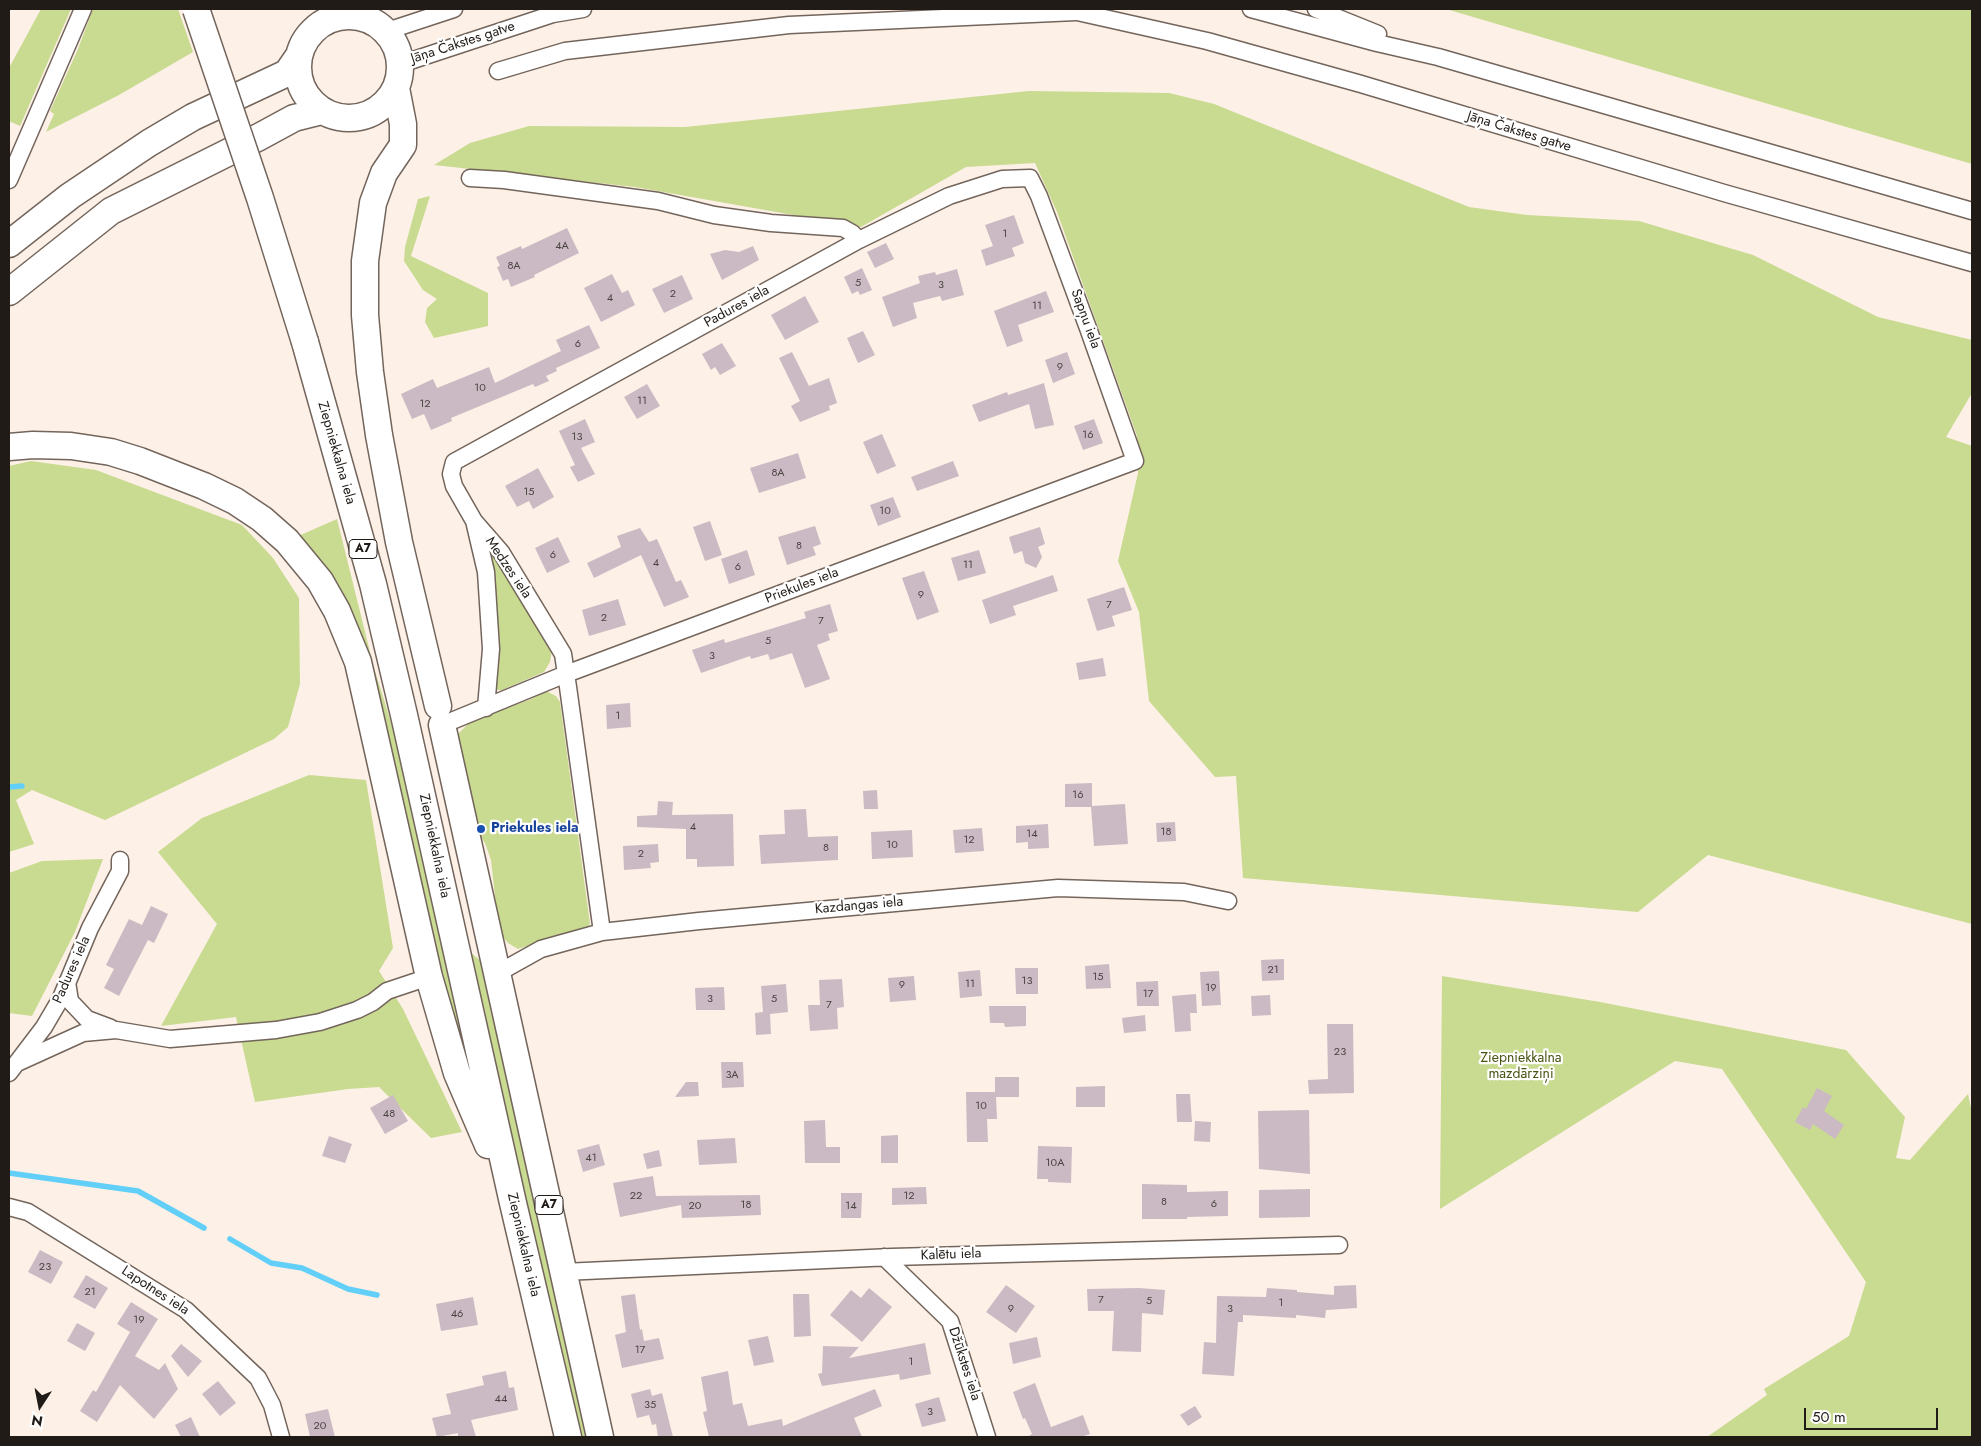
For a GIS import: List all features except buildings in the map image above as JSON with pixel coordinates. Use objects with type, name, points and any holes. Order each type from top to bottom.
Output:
[{"type":"highway","name":"Ziepniekkalna iela","points":[[196,9],[260,198],[305,342],[372,584],[429,822],[512,1203],[568,1437]]},
{"type":"highway","points":[[9,244],[70,196],[149,143],[193,117],[287,73],[298,57],[302,45],[309,34],[318,26],[335,17],[354,15],[377,23],[389,20],[394,41],[398,76],[390,98],[381,107],[370,114],[358,117],[340,117],[322,110],[312,103],[305,93],[298,75],[298,57]]},
{"type":"highway","name":"Ziepniekkalna iela","points":[[398,76],[403,124],[402,145],[384,173],[373,203],[365,261],[365,315],[370,372],[379,435],[399,542],[498,972],[600,1437]]},
{"type":"highway","points":[[9,292],[111,211],[294,118],[322,110]]},
{"type":"highway","points":[[9,447],[52,445],[92,449],[140,461],[168,472],[220,493],[249,510],[276,530],[308,565],[337,611],[358,662],[428,977],[456,1073],[512,1203]]},
{"type":"highway","name":"Ziepniekkalna iela","points":[[447,906],[498,972]]},
{"type":"street","points":[[9,180],[83,9]]},
{"type":"street","points":[[389,20],[454,9]]},
{"type":"street","name":"Jāņa Čakstes gatve","points":[[398,76],[553,14],[584,9]]},
{"type":"street","points":[[1250,9],[1438,57],[1972,212]]},
{"type":"street","points":[[1316,9],[1438,57]]},
{"type":"street","name":"Jāņa Čakstes gatve","points":[[498,71],[565,51],[789,24],[1070,10],[1207,41],[1352,81],[1724,193],[1972,263]]},
{"type":"street","points":[[470,178],[504,180],[658,201],[714,215],[771,223],[843,228],[852,233],[858,240]]},
{"type":"street","name":"Padures iela","points":[[454,462],[858,240],[949,196],[1002,180],[1030,178]]},
{"type":"street","name":"Sapņu iela","points":[[1030,178],[1039,196],[1074,290],[1135,461]]},
{"type":"street","name":"Priekules iela","points":[[440,715],[486,708],[566,674],[1135,461]]},
{"type":"street","name":"Medzes iela","points":[[454,462],[451,474],[454,486],[474,521],[501,552],[563,654],[602,932]]},
{"type":"street","points":[[474,521],[486,572],[491,649],[486,708]]},
{"type":"street","name":"Padures iela","points":[[13,1068],[44,1027],[61,998],[90,928],[120,870],[120,860]]},
{"type":"street","name":"Kazdangas iela","points":[[498,972],[541,950],[602,932],[1058,888],[1184,892],[1228,901]]},
{"type":"street","points":[[67,982],[70,1001],[87,1019],[116,1030],[170,1039],[276,1030],[320,1022],[357,1010],[373,1002],[387,991],[428,977]]},
{"type":"street","points":[[13,1068],[83,1033],[116,1030]]},
{"type":"street","name":"Lapotnes iela","points":[[9,1207],[28,1212],[186,1310],[258,1378],[272,1405],[281,1437]]},
{"type":"street","name":"Kalētu iela","points":[[563,1272],[884,1258],[1339,1245]]},
{"type":"street","name":"Džūkstes iela","points":[[884,1258],[950,1321],[987,1437]]},
{"type":"green space","points":[[41,9],[71,9],[20,126],[9,121],[9,68]]},
{"type":"green space","points":[[93,9],[178,9],[193,52],[119,95],[46,132],[54,114],[50,111],[78,49]]},
{"type":"green space","points":[[1446,9],[1972,9],[1972,164]]},
{"type":"green space","points":[[1029,91],[1169,93],[1214,104],[1469,207],[1527,215],[1639,221],[1753,255],[1878,317],[1972,340],[1972,393],[1946,437],[1972,446],[1972,924],[1708,855],[1638,912],[1243,878],[1236,776],[1215,777],[1149,701],[1139,612],[1118,561],[1138,473],[1137,436],[1057,212],[1035,163],[966,167],[861,227],[635,187],[434,165],[470,143],[529,126],[685,127]]},
{"type":"green space","points":[[430,196],[411,256],[488,293],[488,326],[434,338],[425,322],[427,308],[437,299],[423,290],[404,261],[405,247],[418,199]]},
{"type":"green space","points":[[31,461],[96,470],[242,525],[273,558],[299,598],[300,684],[288,727],[274,739],[105,820],[32,790],[16,800],[34,844],[9,852],[9,466]]},
{"type":"green space","points":[[337,519],[374,668],[407,773],[479,1091],[455,1040],[376,701],[296,537]]},
{"type":"green space","points":[[490,550],[552,650],[550,662],[544,672],[502,690],[494,690],[493,682],[499,653]]},
{"type":"green space","points":[[546,691],[556,696],[560,702],[590,924],[586,929],[518,949],[508,943],[499,932],[491,860],[485,843],[477,832],[456,736],[472,720],[529,700]]},
{"type":"green space","points":[[309,775],[366,780],[393,948],[379,971],[403,1009],[462,1132],[431,1138],[379,1087],[348,1089],[255,1102],[236,1017],[161,1026],[217,924],[158,852],[202,818]]},
{"type":"green space","points":[[103,859],[75,932],[32,1016],[9,1013],[9,873],[42,861]]},
{"type":"green space","points":[[470,952],[481,961],[486,973],[590,1437],[576,1437]]},
{"type":"green space","name":"Ziepniekkalna mazdārziņi","points":[[1442,976],[1600,1002],[1846,1050],[1905,1117],[1896,1158],[1910,1160],[1968,1094],[1972,1113],[1972,1437],[1707,1437],[1767,1395],[1764,1389],[1849,1336],[1866,1282],[1722,1069],[1675,1061],[1440,1209]]},
{"type":"waterway","points":[[9,787],[22,786]]},
{"type":"waterway","points":[[9,1173],[138,1191],[204,1228]]},
{"type":"waterway","points":[[230,1239],[271,1263],[302,1268],[348,1289],[377,1295]]},
{"type":"place","name":"Priekules iela","points":[[481,829]]}]
